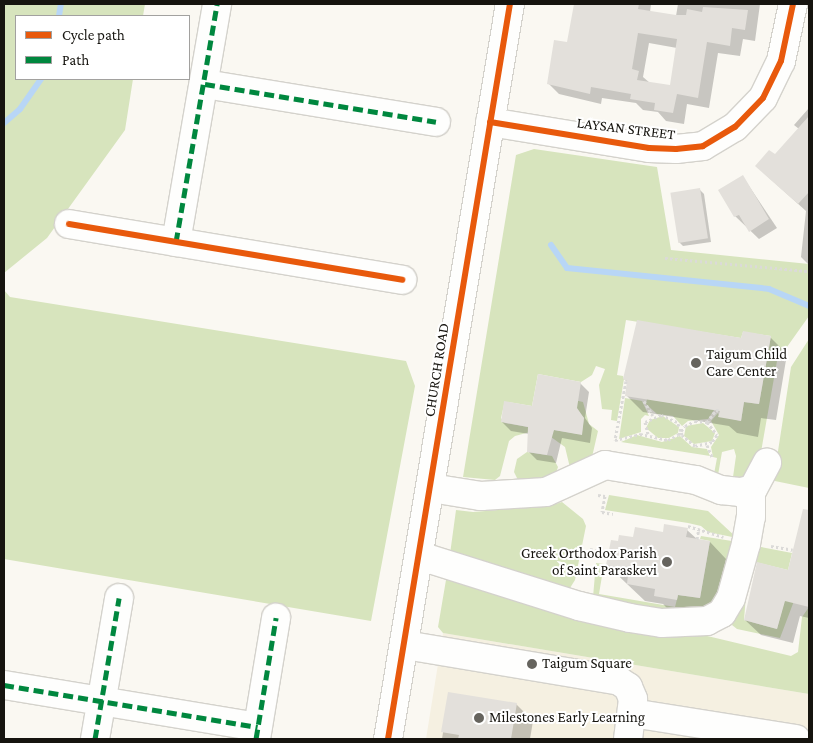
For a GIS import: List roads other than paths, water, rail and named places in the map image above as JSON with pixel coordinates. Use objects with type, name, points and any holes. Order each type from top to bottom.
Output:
[{"type":"street","points":[[176,242],[218,4]]},
{"type":"street","name":"CHURCH ROAD","points":[[388,739],[420,556],[510,4]]},
{"type":"street","name":"LAYSAN STREET","points":[[490,122],[649,148],[676,149],[703,146],[735,127],[763,98],[781,61],[793,4]]},
{"type":"street","points":[[205,84],[436,122]]},
{"type":"street","points":[[69,224],[402,280]]},
{"type":"street","points":[[431,488],[481,496],[546,492],[604,465],[696,480],[721,490],[741,492],[753,489],[767,463]]},
{"type":"street","points":[[420,556],[580,606],[630,618],[662,623],[707,621],[722,613],[732,598],[752,517],[751,498],[741,492]]},
{"type":"street","points":[[95,739],[119,598]]},
{"type":"street","points":[[4,685],[102,701],[257,733],[276,618]]},
{"type":"street","points":[[404,645],[620,681],[631,692],[632,712],[628,739]]},
{"type":"street","points":[[632,712],[796,739]]},
{"type":"waterway","points":[[59,15],[61,4]]},
{"type":"waterway","points":[[4,123],[20,109],[40,80]]},
{"type":"waterway","points":[[551,245],[567,268],[769,289],[809,306]]},
{"type":"place","name":"Taigum Child Care Center","points":[[696,363]]},
{"type":"place","name":"Greek Orthodox Parish of Saint Paraskevi","points":[[667,562]]},
{"type":"place","name":"Taigum Square","points":[[532,664]]},
{"type":"place","name":"Milestones Early Learning","points":[[479,718]]}]
